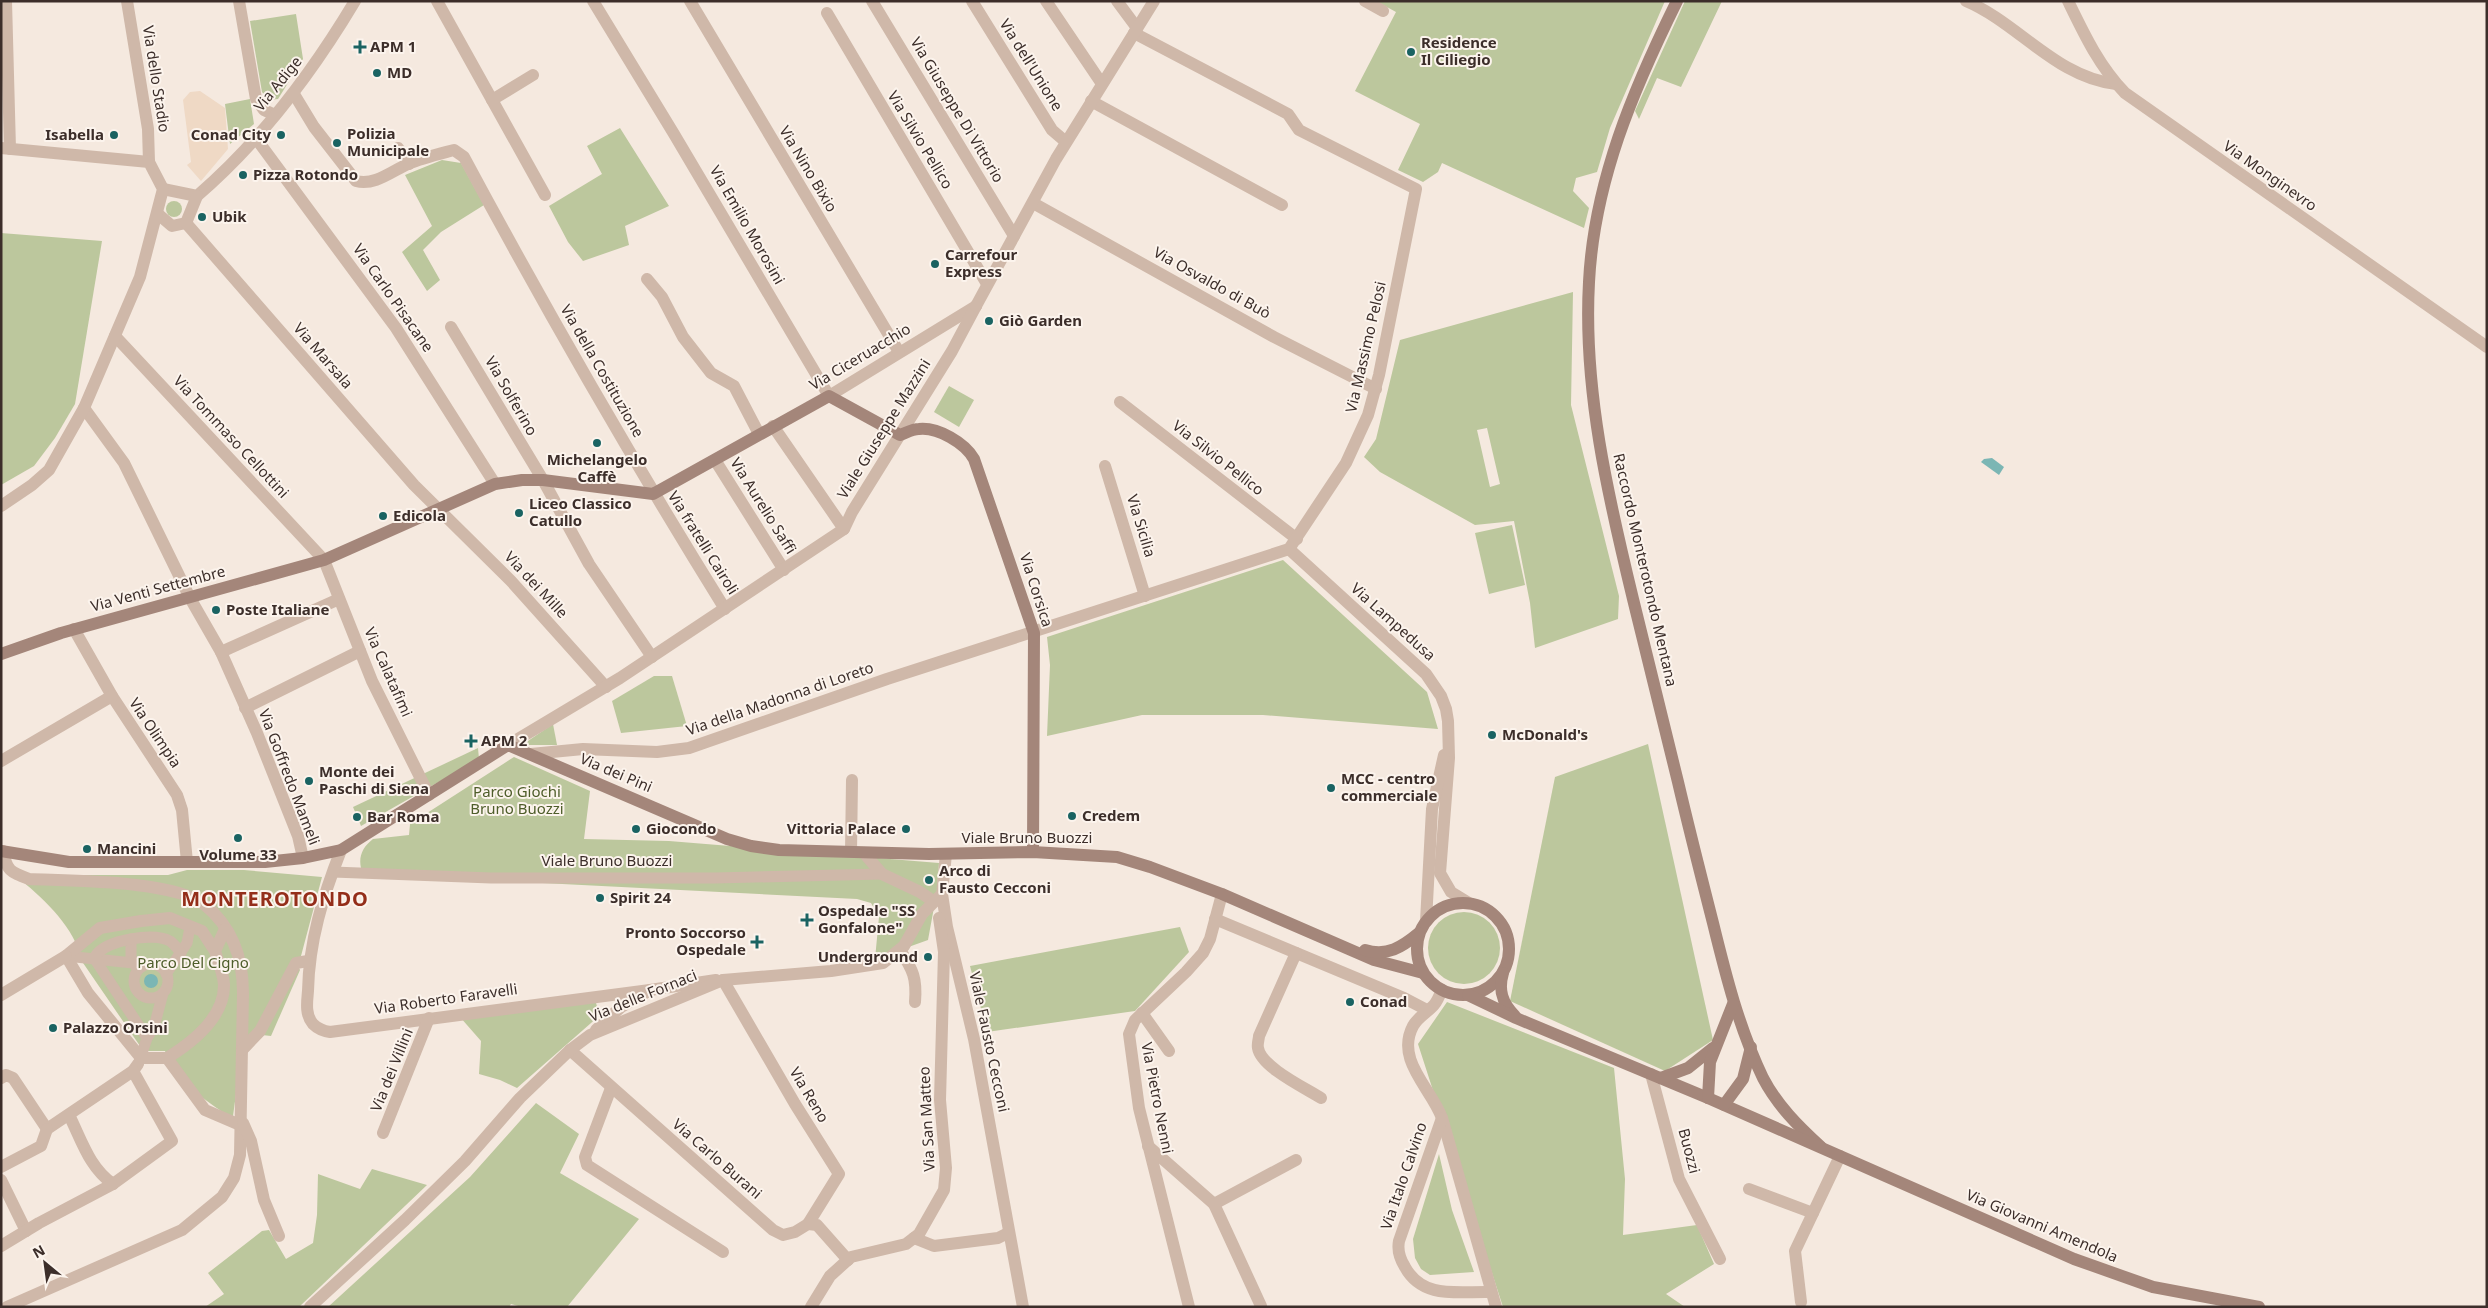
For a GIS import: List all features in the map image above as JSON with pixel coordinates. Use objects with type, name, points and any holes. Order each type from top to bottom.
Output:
[{"type":"main road","name":"Raccordo Monterotondo Mentana","points":[[1677,1],[1651,53],[1604,181],[1591,262],[1590,346],[1602,452],[1617,534],[1733,1004],[1761,1074],[1776,1100],[1794,1121],[1821,1147]]},
{"type":"main road","name":"Via Ciceruacchio","points":[[653,494],[829,396]]},
{"type":"main road","points":[[829,396],[900,435]]},
{"type":"main road","name":"Via Corsica","points":[[900,435],[917,429],[935,431],[961,445],[972,455],[1034,633],[1033,852]]},
{"type":"main road","points":[[324,560],[495,484],[512,481],[543,480],[653,494]]},
{"type":"main road","name":"Via Venti Settembre","points":[[1,654],[74,629],[324,560]]},
{"type":"main road","points":[[2,851],[52,861],[266,862],[303,858],[341,850],[508,745]]},
{"type":"main road","name":"Via dei Pini","points":[[508,745],[711,832]]},
{"type":"main road","name":"Viale Bruno Buozzi","points":[[711,832],[735,841],[766,848],[946,854],[1033,852],[1117,857],[1222,894],[1374,960],[1424,974]]},
{"type":"main road","points":[[1504,968],[1490,986],[1468,994],[1454,994],[1442,990],[1424,974],[1418,961],[1416,947],[1419,933],[1426,921],[1438,910],[1452,904],[1468,903],[1491,912],[1503,927],[1509,944],[1500,992],[1505,1004],[1516,1018]]},
{"type":"main road","name":"Viale Bruno Buozzi","points":[[1328,941],[1371,952],[1384,953],[1400,947],[1419,933]]},
{"type":"main road","name":"Via Giovanni Amendola","points":[[1468,994],[1516,1018],[1708,1098],[2074,1259],[2125,1279],[2179,1293],[2259,1307]]},
{"type":"main road","points":[[1708,1098],[1708,1077],[1714,1046],[1733,1004]]},
{"type":"main road","points":[[1656,1076],[1688,1068],[1714,1046]]},
{"type":"main road","points":[[1724,1105],[1743,1079],[1751,1048]]},
{"type":"street","points":[[1,506],[49,470],[84,408],[140,277],[163,190],[149,162],[6,149],[6,1]]},
{"type":"street","name":"Via dello Stadio","points":[[127,1],[148,129],[149,162]]},
{"type":"street","points":[[239,1],[256,99],[264,110],[275,115]]},
{"type":"street","points":[[437,1],[545,195]]},
{"type":"street","name":"Via Emilio Morosini","points":[[593,1],[829,396]]},
{"type":"street","name":"Via Nino Bixio","points":[[690,1],[899,352]]},
{"type":"street","name":"Via Giuseppe Di Vittorio","points":[[872,1],[1014,236]]},
{"type":"street","name":"Via dell'Unione","points":[[972,1],[1052,130],[1066,142]]},
{"type":"street","points":[[1046,1],[1102,84]]},
{"type":"street","points":[[1117,1],[1135,31]]},
{"type":"street","name":"Viale Giuseppe Mazzini","points":[[508,745],[606,687],[844,529],[952,351],[1066,142],[1154,1]]},
{"type":"street","points":[[1365,1],[1383,11]]},
{"type":"street","points":[[1966,1],[1999,18],[2076,72],[2093,80],[2116,84]]},
{"type":"street","name":"Via Monginevro","points":[[2068,1],[2091,49],[2116,84],[2129,97],[2487,347]]},
{"type":"street","name":"Via Adige","points":[[197,196],[294,94],[353,3]]},
{"type":"street","name":"Via Silvio Pellico","points":[[827,13],[987,284]]},
{"type":"street","name":"Via Massimo Pelosi","points":[[1135,31],[1288,114],[1299,130],[1416,189],[1376,389],[1365,424],[1346,463],[1289,549]]},
{"type":"street","points":[[492,100],[534,75]]},
{"type":"street","name":"Via della Costituzione","points":[[294,94],[314,127],[356,181],[364,183],[381,178],[409,164],[454,150],[464,157],[529,277],[653,494]]},
{"type":"street","points":[[1091,102],[1282,205]]},
{"type":"street","name":"Via Carlo Pisacane","points":[[255,137],[396,328],[495,484]]},
{"type":"street","points":[[398,148],[409,164]]},
{"type":"street","points":[[158,214],[172,226],[186,223],[197,196],[163,190]]},
{"type":"street","name":"Via Osvaldo di Buò","points":[[1033,203],[1274,336],[1376,389]]},
{"type":"street","name":"Via Marsala","points":[[186,223],[414,485],[439,509]]},
{"type":"street","points":[[647,279],[662,297],[683,337],[711,373],[734,386],[759,434]]},
{"type":"street","name":"Via Ciceruacchio","points":[[829,396],[976,306]]},
{"type":"street","name":"Via Solferino","points":[[451,327],[543,480],[589,564],[652,657]]},
{"type":"street","name":"Via Tommaso Cellottini","points":[[115,336],[324,560]]},
{"type":"street","name":"Via Silvio Pellico","points":[[1120,402],[1297,538]]},
{"type":"street","name":"Via Goffredo Mameli","points":[[84,408],[128,469],[190,598],[221,652],[298,836],[303,858]]},
{"type":"street","points":[[773,426],[844,529]]},
{"type":"street","name":"Via Aurelio Saffi","points":[[715,460],[784,570]]},
{"type":"street","name":"Via Sicilia","points":[[1105,466],[1145,596]]},
{"type":"street","name":"Via fratelli Cairoli","points":[[653,494],[725,609]]},
{"type":"street","name":"Via dei Mille","points":[[439,509],[511,580],[606,687]]},
{"type":"street","points":[[1034,633],[1289,549]]},
{"type":"street","name":"Via Lampedusa","points":[[1289,549],[1426,674],[1435,685],[1446,709],[1449,758],[1440,873],[1451,892],[1468,903]]},
{"type":"street","name":"Via Calatafimi","points":[[324,560],[376,690],[429,795]]},
{"type":"street","points":[[221,652],[339,599]]},
{"type":"street","name":"Via Olimpia","points":[[74,629],[112,696],[179,798],[187,862]]},
{"type":"street","name":"Via della Madonna di Loreto","points":[[530,754],[583,749],[651,752],[690,748],[872,684],[1034,633]]},
{"type":"street","name":"Via Goffredo Mameli","points":[[245,708],[360,651]]},
{"type":"street","points":[[1,761],[112,696]]},
{"type":"street","name":"Via Lampedusa","points":[[1426,921],[1432,809],[1448,735]]},
{"type":"street","points":[[852,780],[857,852],[882,874],[920,892],[938,898]]},
{"type":"street","points":[[242,1050],[260,1031],[296,963],[308,961],[323,899],[341,850]]},
{"type":"street","points":[[2,851],[7,868],[14,874],[29,879],[167,888],[204,904],[225,929],[236,946],[243,972],[240,1155],[234,1178],[222,1197],[182,1230],[7,1307]]},
{"type":"street","name":"Viale Fausto Cecconi","points":[[946,854],[938,898],[974,1039],[1008,1235],[1023,1307]]},
{"type":"street","name":"Viale Bruno Buozzi","points":[[333,872],[491,878],[715,878],[882,874]]},
{"type":"street","name":"Via Pietro Nenni","points":[[1189,1307],[1139,1108],[1129,1044],[1131,1026],[1142,1013],[1196,962],[1208,944],[1222,894]]},
{"type":"street","name":"Via delle Fornaci","points":[[310,1307],[405,1220],[465,1161],[520,1098],[570,1050],[590,1035],[723,980],[872,966],[888,960],[900,950],[911,936],[922,914],[938,898]]},
{"type":"street","points":[[922,914],[931,912],[942,918]]},
{"type":"street","points":[[1,995],[66,956],[100,928],[170,918],[196,929],[214,950],[224,983],[223,1001],[210,1022],[167,1058],[138,1064],[47,1129],[42,1146],[1,1167]]},
{"type":"street","name":"Via San Matteo","points":[[810,1307],[830,1276],[851,1257],[906,1244],[919,1234],[934,1211],[944,1190],[946,1168],[940,1100],[944,952],[942,918]]},
{"type":"street","points":[[1215,919],[1404,998],[1427,1010]]},
{"type":"street","points":[[166,974],[196,929]]},
{"type":"street","points":[[214,950],[225,929]]},
{"type":"street","points":[[96,958],[99,951],[107,945],[142,937],[171,942],[181,953]]},
{"type":"street","points":[[131,939],[130,952],[136,966],[134,981],[138,991],[147,997],[153,998],[163,993]]},
{"type":"street","points":[[900,950],[914,972],[916,986],[914,1002]]},
{"type":"street","points":[[1296,953],[1259,1036],[1258,1048],[1263,1058],[1280,1073],[1321,1098]]},
{"type":"street","points":[[66,956],[96,958],[136,966],[159,966],[166,974],[168,984],[163,993],[154,1027],[147,1038],[138,1064]]},
{"type":"street","points":[[1,1246],[113,1184],[172,1141],[138,1064],[88,993],[66,956]]},
{"type":"street","points":[[96,958],[147,1038]]},
{"type":"street","name":"Via Roberto Faravelli","points":[[308,961],[307,1010],[312,1023],[321,1030],[330,1032],[604,994],[650,990],[698,981],[723,980]]},
{"type":"street","name":"Via Reno","points":[[723,980],[795,1104],[839,1174],[808,1224]]},
{"type":"street","points":[[590,1035],[608,1017],[650,990]]},
{"type":"street","points":[[1442,990],[1432,1007],[1417,1019],[1412,1028],[1407,1047],[1409,1060],[1437,1105],[1442,1118],[1496,1307]]},
{"type":"street","points":[[604,994],[608,1005],[608,1017]]},
{"type":"street","points":[[1142,1013],[1169,1051]]},
{"type":"street","name":"Via dei Villini","points":[[383,1133],[430,1018]]},
{"type":"street","name":"Via Carlo Burani","points":[[570,1050],[773,1230],[782,1235],[795,1232],[808,1224]]},
{"type":"street","points":[[167,1058],[205,1110],[241,1122],[251,1141],[264,1200],[279,1236]]},
{"type":"street","points":[[1,1078],[6,1075],[13,1078],[47,1129]]},
{"type":"street","name":"Buozzi","points":[[1656,1076],[1679,1180],[1720,1259]]},
{"type":"street","points":[[611,1088],[585,1157],[587,1165],[723,1252]]},
{"type":"street","points":[[68,1115],[92,1164],[101,1175],[113,1184]]},
{"type":"street","name":"Via Italo Calvino","points":[[1442,1118],[1399,1241],[1398,1253],[1412,1278],[1424,1288],[1435,1291],[1491,1292]]},
{"type":"street","points":[[1148,1146],[1214,1204],[1261,1306]]},
{"type":"street","points":[[1801,1302],[1795,1251],[1840,1156]]},
{"type":"street","points":[[1214,1204],[1296,1160]]},
{"type":"street","points":[[1,1180],[26,1231]]},
{"type":"street","points":[[1749,1189],[1813,1213]]},
{"type":"street","points":[[808,1224],[817,1225],[848,1260]]},
{"type":"street","points":[[914,1238],[934,1246],[1008,1235]]},
{"type":"green space","points":[[1376,1],[1665,1],[1610,128],[1597,172],[1576,178],[1573,191],[1589,208],[1584,228],[1442,163],[1438,172],[1423,182],[1398,170],[1420,124],[1355,91],[1396,12]]},
{"type":"green space","points":[[1685,1],[1722,1],[1681,87],[1657,78],[1639,119],[1635,111]]},
{"type":"green space","points":[[296,14],[303,59],[278,99],[269,100],[262,92],[250,21]]},
{"type":"green space","points":[[250,99],[254,124],[230,144],[225,104]]},
{"type":"green space","points":[[620,128],[669,206],[625,226],[629,245],[583,261],[568,242],[549,206],[602,174],[587,146]]},
{"type":"green space","points":[[442,160],[461,163],[484,205],[441,232],[423,250],[440,280],[427,291],[402,252],[432,226],[405,175]]},
{"type":"green space","points":[[171,201],[177,201],[182,206],[180,215],[171,217],[166,212],[166,206]]},
{"type":"green space","points":[[1,233],[102,241],[75,404],[55,438],[34,466],[1,485]]},
{"type":"green space","points":[[1573,292],[1571,405],[1619,596],[1618,619],[1535,648],[1530,603],[1514,521],[1475,525],[1380,472],[1364,457],[1376,439],[1400,340]],"holes":[[[1487,428],[1500,484],[1490,487],[1477,430]]]},
{"type":"green space","points":[[949,386],[974,400],[959,427],[934,412]]},
{"type":"green space","points":[[1512,525],[1525,585],[1489,594],[1475,533]]},
{"type":"green space","points":[[1283,560],[1427,692],[1438,729],[1263,715],[1142,715],[1047,736],[1050,665],[1047,637]]},
{"type":"green space","points":[[654,676],[672,676],[687,726],[621,733],[612,701]]},
{"type":"green space","points":[[553,724],[557,745],[522,745]]},
{"type":"green space","points":[[1648,744],[1713,1040],[1665,1071],[1510,1001],[1555,777]]},
{"type":"green space","points":[[478,748],[479,759],[361,826],[353,807]]},
{"type":"green space","name":"Parco Giochi Bruno Buozzi","points":[[514,757],[590,791],[584,839],[669,841],[939,863],[937,891],[928,940],[875,959],[879,917],[871,903],[857,899],[363,874],[360,864],[361,855],[373,839],[409,835],[410,824]]},
{"type":"green space","name":"Parco Del Cigno","points":[[187,870],[244,870],[322,877],[301,956],[242,1050],[233,1116],[230,1117],[201,1097],[184,1081],[176,1072],[165,1051],[148,1051],[140,1046],[81,960],[78,948],[66,926],[49,906],[22,881],[78,875],[168,875]]},
{"type":"green space","points":[[1464,912],[1484,918],[1494,928],[1500,948],[1494,968],[1484,978],[1464,984],[1444,978],[1434,968],[1428,948],[1434,928],[1444,918]]},
{"type":"green space","points":[[1180,927],[1189,952],[1135,1011],[987,1032],[970,966]]},
{"type":"green space","points":[[297,965],[300,970],[271,1036],[262,1035]]},
{"type":"green space","points":[[595,998],[599,1016],[517,1088],[500,1080],[479,1074],[481,1041],[460,1017]]},
{"type":"green space","points":[[1447,1002],[1614,1068],[1625,1179],[1623,1235],[1697,1225],[1714,1264],[1666,1294],[1685,1307],[1503,1307],[1418,1044]]},
{"type":"green space","points":[[536,1103],[579,1134],[560,1173],[639,1219],[567,1307],[522,1307],[511,1304],[509,1307],[328,1307],[470,1177]]},
{"type":"green space","points":[[1439,1154],[1452,1210],[1474,1272],[1430,1275],[1421,1269],[1415,1258],[1413,1239]]},
{"type":"green space","points":[[372,1169],[427,1185],[299,1307],[205,1307],[224,1294],[208,1273],[262,1231],[269,1230],[286,1259],[313,1243],[317,1215],[318,1174],[360,1189]]},
{"type":"shaded area","points":[[200,91],[225,108],[228,149],[201,181],[187,165],[191,162],[183,100],[190,92]]},
{"type":"water","points":[[1992,458],[2004,467],[1999,475],[1981,462],[1984,459]]},
{"type":"water","points":[[148,974],[154,974],[158,981],[154,988],[148,988],[144,984],[144,978]]},
{"type":"place","name":"APM 1","points":[[360,47]]},
{"type":"place","name":"Residence Il Ciliegio","points":[[1411,52]]},
{"type":"place","name":"MD","points":[[377,73]]},
{"type":"place","name":"Isabella","points":[[114,135]]},
{"type":"place","name":"Conad City","points":[[281,135]]},
{"type":"place","name":"Polizia Municipale","points":[[337,143]]},
{"type":"place","name":"Pizza Rotondo","points":[[243,175]]},
{"type":"place","name":"Ubik","points":[[202,217]]},
{"type":"place","name":"Carrefour Express","points":[[935,264]]},
{"type":"place","name":"Giò Garden","points":[[989,321]]},
{"type":"place","name":"Michelangelo Caffè","points":[[597,443]]},
{"type":"place","name":"Liceo Classico Catullo","points":[[519,513]]},
{"type":"place","name":"Edicola","points":[[383,516]]},
{"type":"place","name":"Poste Italiane","points":[[216,610]]},
{"type":"place","name":"McDonald's","points":[[1492,735]]},
{"type":"place","name":"APM 2","points":[[471,741]]},
{"type":"place","name":"Monte dei Paschi di Siena","points":[[309,781]]},
{"type":"place","name":"MCC - centro commerciale","points":[[1331,788]]},
{"type":"place","name":"Credem","points":[[1072,816]]},
{"type":"place","name":"Bar Roma","points":[[357,817]]},
{"type":"place","name":"Giocondo","points":[[636,829]]},
{"type":"place","name":"Vittoria Palace","points":[[906,829]]},
{"type":"place","name":"Volume 33","points":[[238,838]]},
{"type":"place","name":"Mancini","points":[[87,849]]},
{"type":"place","name":"Arco di Fausto Cecconi","points":[[929,880]]},
{"type":"place","name":"Spirit 24","points":[[600,898]]},
{"type":"place","name":"Ospedale \"SS Gonfalone\"","points":[[807,920]]},
{"type":"place","name":"Pronto Soccorso Ospedale","points":[[757,942]]},
{"type":"place","name":"Underground","points":[[928,957]]},
{"type":"place","name":"Conad","points":[[1350,1002]]},
{"type":"place","name":"Palazzo Orsini","points":[[53,1028]]},
{"type":"district","name":"MONTEROTONDO","points":[[275,899]]}]
